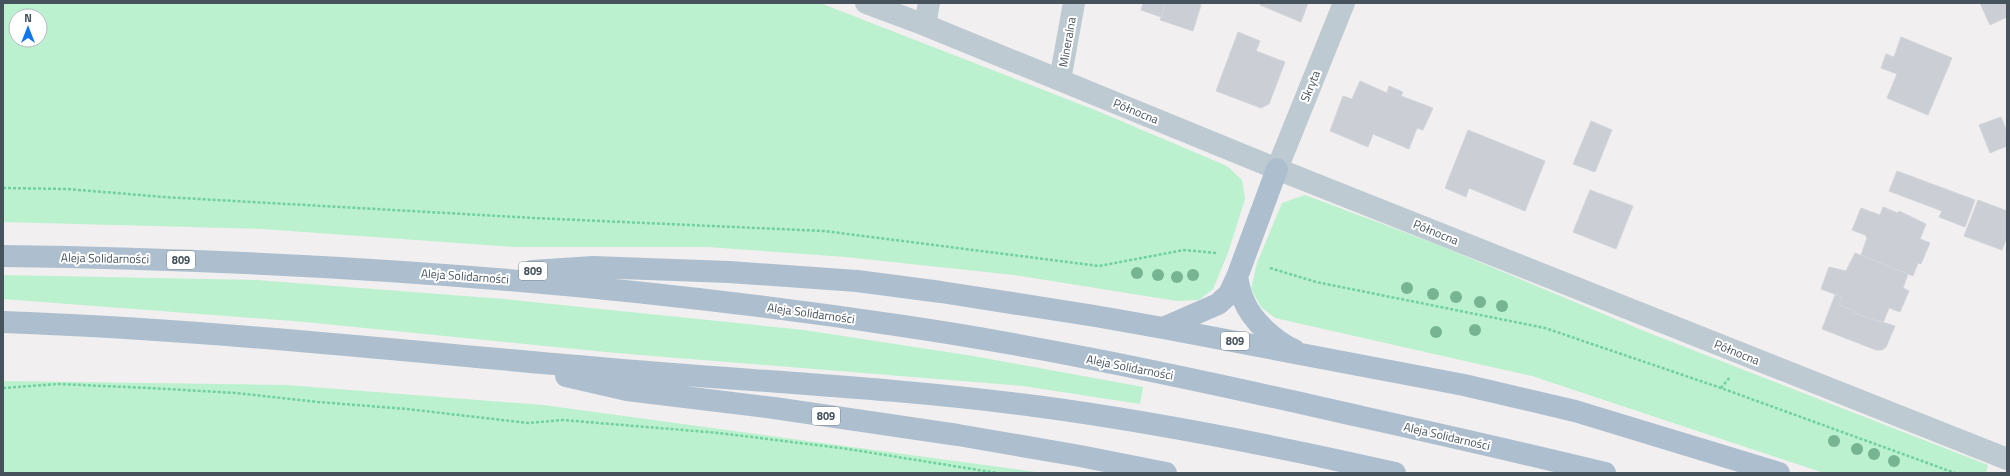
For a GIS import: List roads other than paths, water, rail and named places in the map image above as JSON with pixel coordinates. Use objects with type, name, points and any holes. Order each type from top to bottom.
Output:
[{"type":"main road","points":[[1163,328],[1218,304],[1229,294],[1277,169]]},
{"type":"main road","name":"Aleja Solidarności","points":[[3,256],[151,259],[473,276],[719,301],[906,326],[1025,346],[1158,372],[1407,427],[1605,473]]},
{"type":"main road","name":"809","points":[[473,276],[593,267],[729,272],[857,281],[941,292],[1163,328],[1464,385],[1575,411],[1779,473]]},
{"type":"main road","points":[[1240,268],[1244,301],[1256,319],[1286,346],[1306,355]]},
{"type":"main road","name":"809","points":[[3,322],[158,330],[487,358],[627,390],[774,408],[958,435],[1080,456],[1166,473]]},
{"type":"main road","points":[[487,358],[888,390],[1034,406],[1214,435],[1395,473]]},
{"type":"street","name":"Północna","points":[[866,3],[925,25],[1277,169],[2007,459]]},
{"type":"street","points":[[925,25],[929,3]]},
{"type":"street","name":"Mineralna","points":[[1060,80],[1074,3]]},
{"type":"street","name":"Skryta","points":[[1277,169],[1344,3]]}]
